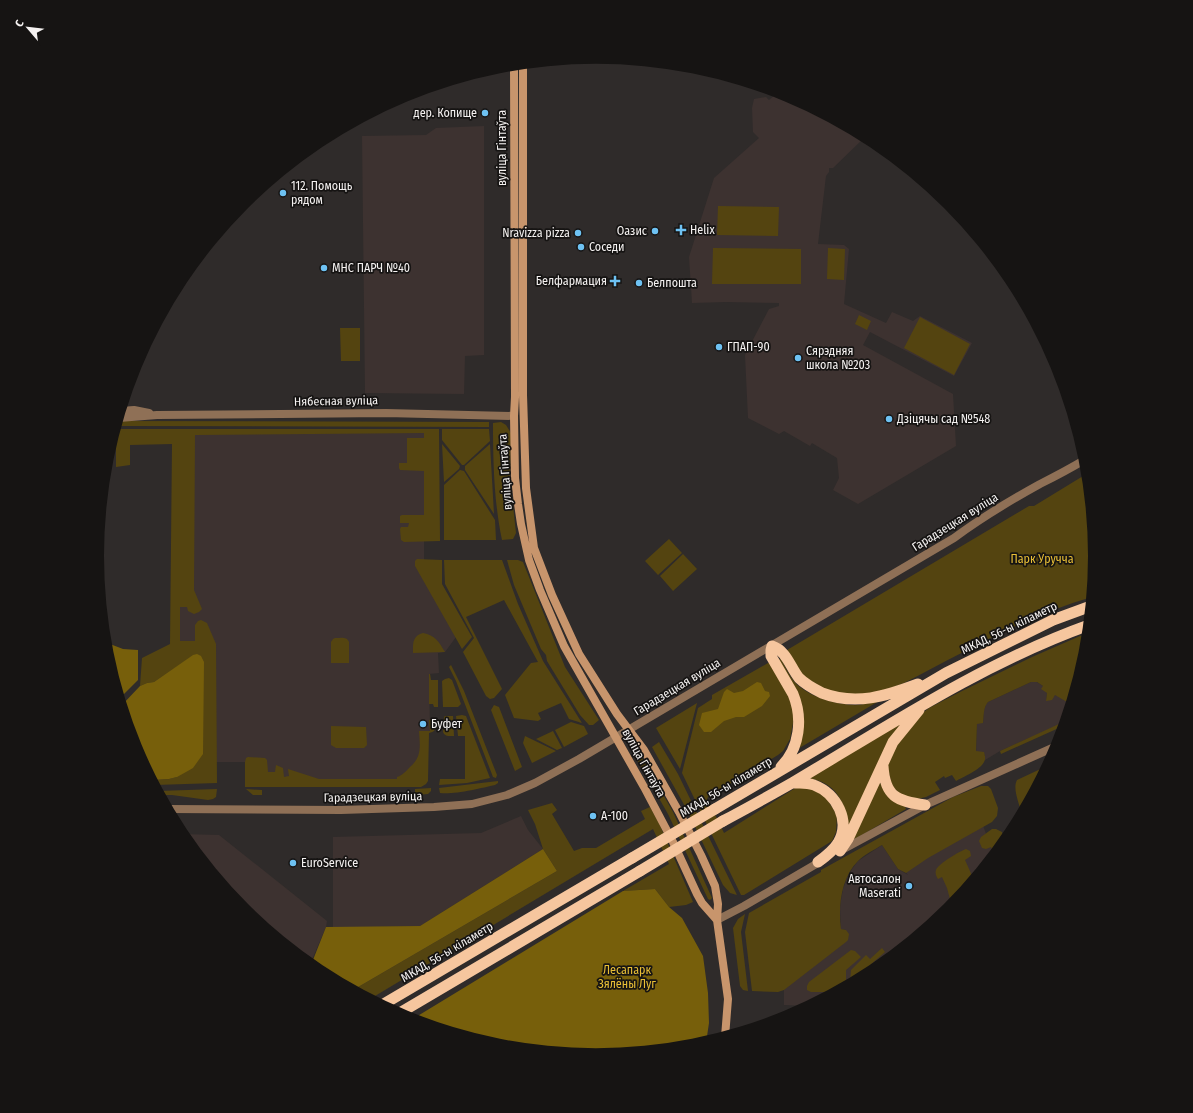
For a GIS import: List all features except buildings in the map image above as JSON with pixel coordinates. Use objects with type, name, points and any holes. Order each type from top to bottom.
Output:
[{"type":"highway","name":"МКАД, 56-ы кіламетр","points":[[388,1002],[946,673],[1053,620],[1086,608]]},
{"type":"highway","points":[[404,1010],[723,821],[790,784],[926,702],[982,671],[1084,627]]},
{"type":"highway","points":[[776,772],[788,758],[795,744],[799,715],[796,701],[790,687],[771,656],[772,646],[783,653],[798,677],[804,683],[814,689],[843,699],[857,700],[884,695],[946,673]]},
{"type":"highway","points":[[840,851],[848,840],[893,742],[926,702]]},
{"type":"highway","points":[[883,765],[884,778],[889,790],[895,797],[903,802],[925,805]]},
{"type":"highway","points":[[790,784],[804,783],[822,789],[835,799],[841,814],[843,823],[842,832],[838,842],[831,852],[818,862]]},
{"type":"main road","name":"вуліца Гінтаўта","points":[[523,69],[524,416],[526,488],[533,541],[538,560],[552,596],[579,654],[617,714],[644,750],[690,833],[714,886],[718,904],[717,920],[728,999],[725,1032]]},
{"type":"main road","name":"вуліца Гінтаўта","points":[[514,71],[515,478],[521,524],[529,560],[544,601],[564,646],[616,737],[673,842],[702,903],[717,920]]},
{"type":"main road","points":[[514,416],[524,416]]},
{"type":"street","name":"Нябесная вуліца","points":[[126,411],[134,410],[158,415]]},
{"type":"street","name":"Нябесная вуліца","points":[[124,418],[158,415],[386,412],[514,416]]},
{"type":"street","name":"Гарадзецкая вуліца","points":[[174,809],[341,810],[434,807],[472,804],[507,795],[579,759],[954,538],[983,517],[1080,462]]},
{"type":"street","points":[[717,920],[744,906],[818,862],[925,805],[1050,749]]},
{"type":"shaded area","points":[[766,97],[769,100],[773,97],[814,115],[861,141],[833,168],[829,168],[829,172],[826,176],[818,244],[844,245],[849,249],[844,304],[886,323],[892,312],[913,321],[920,316],[972,343],[954,376],[870,332],[863,345],[953,394],[956,446],[858,504],[833,490],[839,478],[837,458],[812,443],[810,446],[784,431],[779,434],[748,418],[745,355],[769,309],[779,306],[779,303],[692,303],[689,257],[714,178],[759,138],[753,132],[752,108],[754,99]]},
{"type":"shaded area","points":[[484,126],[484,355],[465,356],[464,394],[365,393],[362,136],[426,135],[436,128]]},
{"type":"shaded area","points":[[190,431],[424,431],[424,576],[456,637],[445,652],[438,653],[439,673],[429,674],[430,731],[422,731],[423,775],[416,783],[275,782],[246,762],[215,762],[212,646],[174,644]]},
{"type":"shaded area","points":[[1035,681],[1043,686],[1047,693],[1046,700],[1055,695],[1068,697],[1059,725],[1000,751],[985,760],[985,755],[976,752],[977,723],[983,723],[986,704]]},
{"type":"shaded area","points":[[521,816],[528,830],[543,849],[420,926],[333,928],[333,837],[481,833]]},
{"type":"shaded area","points":[[982,823],[992,849],[967,881],[945,905],[896,947],[843,983],[798,1006],[784,1005],[784,990],[846,930],[841,929],[841,900],[847,878],[858,861],[882,845],[898,869],[908,875],[904,870]]},
{"type":"shaded area","points":[[190,834],[219,835],[327,921],[326,927],[313,958],[272,927],[248,905],[226,881]]},
{"type":"green space","points":[[718,206],[779,207],[778,236],[717,235]]},
{"type":"green space","points":[[713,248],[801,249],[801,284],[712,284]]},
{"type":"green space","points":[[828,248],[845,249],[844,280],[827,279]]},
{"type":"green space","points":[[859,315],[871,321],[867,330],[855,324]]},
{"type":"green space","points":[[920,317],[970,344],[954,375],[904,348]]},
{"type":"green space","points":[[340,328],[360,328],[360,361],[341,361]]},
{"type":"green space","points":[[123,421],[489,422],[489,427],[122,426]]},
{"type":"green space","points":[[501,422],[506,425],[511,433],[510,478],[516,533],[513,539],[502,540],[496,497],[493,438],[493,423]]},
{"type":"green space","points":[[121,429],[439,429],[440,541],[404,542],[401,540],[400,529],[401,527],[408,527],[409,523],[400,523],[400,516],[424,515],[424,471],[400,470],[399,463],[407,463],[407,438],[424,438],[424,433],[195,435],[194,590],[202,609],[194,614],[188,611],[187,607],[180,607],[180,641],[195,641],[195,625],[201,620],[207,623],[216,644],[217,783],[161,785],[158,780],[177,777],[194,655],[154,682],[140,686],[142,658],[170,644],[172,444],[130,445],[130,465],[116,467],[116,448]]},
{"type":"green space","points":[[442,429],[489,429],[490,441],[464,465],[462,465],[442,440]]},
{"type":"green space","points":[[442,444],[460,466],[459,469],[444,482]]},
{"type":"green space","points":[[490,444],[494,514],[465,470],[465,466]]},
{"type":"green space","points":[[460,470],[464,471],[495,520],[496,540],[444,540],[444,485]]},
{"type":"green space","name":"Парк Уручча","points":[[1083,476],[1088,524],[1089,556],[1087,599],[1020,624],[904,683],[885,690],[862,695],[844,694],[826,690],[800,674],[787,650],[1029,506],[1034,506]]},
{"type":"green space","points":[[669,539],[682,553],[658,575],[645,561]]},
{"type":"green space","points":[[683,554],[697,569],[673,591],[660,576]]},
{"type":"green space","points":[[417,559],[442,560],[442,584],[472,637],[462,649],[415,566],[415,561]]},
{"type":"green space","points":[[444,560],[502,560],[518,604],[543,661],[582,723],[569,719],[561,703],[538,713],[541,719],[538,721],[514,718],[505,695],[531,663],[538,662],[504,600],[466,617],[502,689],[494,698],[490,699],[486,696],[463,652],[474,638],[445,584]]},
{"type":"green space","points":[[507,560],[518,560],[523,562],[565,667],[599,720],[593,725],[589,725],[580,715],[547,661],[546,655],[541,649],[514,585]]},
{"type":"green space","points":[[423,633],[434,637],[445,652],[413,653],[415,638],[419,634]]},
{"type":"green space","points":[[1083,635],[1080,653],[1067,702],[1055,695],[1052,700],[1046,701],[1047,693],[1041,689],[1043,686],[1037,682],[1031,682],[988,702],[984,709],[983,723],[977,724],[976,751],[984,752],[985,757],[984,762],[979,768],[956,781],[952,775],[945,778],[944,776],[935,782],[940,790],[926,797],[917,799],[902,796],[892,786],[887,765],[893,748],[920,715],[929,708],[960,692],[1032,657]]},
{"type":"green space","points":[[335,638],[343,638],[348,640],[349,663],[331,663],[331,642]]},
{"type":"green space","points":[[112,645],[123,649],[138,650],[138,680],[124,694]]},
{"type":"green space","points":[[197,654],[201,656],[204,662],[203,754],[193,768],[177,777],[158,780],[141,745],[126,701],[140,686],[154,682],[193,655]]},
{"type":"green space","points":[[781,659],[794,681],[805,691],[818,697],[832,702],[852,705],[879,701],[796,750],[802,724],[802,705],[795,689],[778,660]]},
{"type":"green space","points":[[770,663],[793,704],[793,723],[790,739],[783,751],[778,755],[707,798],[724,833],[797,787],[812,789],[825,796],[837,815],[836,832],[832,841],[744,895],[741,895],[682,773],[698,708],[712,699],[712,695]]},
{"type":"green space","points":[[451,665],[464,691],[497,775],[496,778],[493,777],[456,681],[449,667]]},
{"type":"green space","points":[[429,674],[431,680],[438,680],[438,707],[434,707],[433,704],[429,704]]},
{"type":"green space","points":[[449,678],[452,680],[461,704],[458,707],[443,707],[442,681]]},
{"type":"green space","points":[[757,682],[761,683],[765,691],[769,692],[770,696],[762,706],[744,717],[736,717],[724,721],[711,732],[704,732],[699,725],[702,713],[718,709],[724,692],[727,689],[734,693],[743,691]]},
{"type":"green space","points":[[697,703],[680,769],[656,728]]},
{"type":"green space","points":[[494,705],[499,707],[522,767],[515,771],[491,710]]},
{"type":"green space","points":[[445,716],[453,716],[454,736],[446,735],[443,732]]},
{"type":"green space","points":[[456,716],[466,716],[490,778],[467,783],[439,785],[440,779],[465,779],[465,736],[458,736]]},
{"type":"green space","points":[[433,719],[435,721],[435,728],[429,733],[428,781],[421,787],[245,787],[245,762],[246,758],[248,757],[265,758],[267,760],[268,772],[275,772],[276,765],[283,768],[284,777],[289,776],[288,769],[319,779],[397,779],[397,777],[404,773],[417,759],[420,742],[419,731],[430,731],[429,720]]},
{"type":"green space","points":[[905,720],[849,828],[845,809],[832,788],[817,780],[807,778]]},
{"type":"green space","points":[[571,722],[584,726],[588,734],[564,747],[555,730]]},
{"type":"green space","points":[[1059,725],[1058,728],[1001,754],[1000,751]]},
{"type":"green space","points":[[331,726],[366,727],[367,745],[364,748],[336,748],[331,745]]},
{"type":"green space","points":[[553,731],[562,748],[557,750],[536,739]]},
{"type":"green space","points":[[525,736],[556,751],[532,763],[523,743]]},
{"type":"green space","points":[[659,742],[678,774],[737,895],[730,893],[723,885],[687,810],[652,747]]},
{"type":"green space","points":[[635,747],[673,812],[712,898],[710,900],[708,899],[668,814],[632,751]]},
{"type":"green space","points":[[1040,769],[1020,808],[1015,788],[1017,780]]},
{"type":"green space","points":[[498,781],[495,785],[460,792],[440,793],[439,788]]},
{"type":"green space","points":[[879,781],[892,800],[905,806],[906,809],[850,842]]},
{"type":"green space","points":[[981,786],[988,786],[991,789],[998,808],[997,816],[992,822],[928,858],[906,873],[898,869],[882,845],[864,856],[852,868],[844,884],[842,893],[840,911],[841,929],[846,930],[849,934],[848,940],[784,990],[778,992],[752,991],[745,932],[749,913],[821,872],[821,870],[953,797]]},
{"type":"green space","points":[[431,788],[431,791],[428,794],[417,795],[415,793],[415,789]]},
{"type":"green space","points":[[217,789],[216,797],[208,800],[166,795],[164,791]]},
{"type":"green space","points":[[246,789],[262,790],[262,795],[253,795]]},
{"type":"green space","points":[[552,803],[557,810],[552,814],[574,851],[582,848],[596,848],[645,819],[641,811],[650,807],[659,823],[693,902],[686,905],[669,907],[655,889],[623,891],[669,864],[653,829],[375,996],[358,987],[557,871],[543,849],[535,824],[528,810]]},
{"type":"green space","points":[[992,829],[1002,832],[1003,835],[992,849],[991,847],[986,849],[982,848],[979,841],[981,837]]},
{"type":"green space","points":[[543,849],[557,871],[358,987],[313,959],[326,927],[420,926]]},
{"type":"green space","points":[[966,849],[970,851],[971,856],[965,860],[972,875],[950,899],[942,877],[938,879],[936,871],[938,867],[954,855]]},
{"type":"green space","name":"Лесапарк Зялёны Луг","points":[[655,889],[669,907],[682,918],[703,956],[708,993],[709,1023],[707,1036],[661,1045],[629,1048],[564,1048],[500,1040],[438,1023],[418,1016],[623,891]]},
{"type":"green space","points":[[745,914],[741,932],[748,991],[743,990],[740,986],[733,928],[738,919]]},
{"type":"green space","points":[[882,948],[885,952],[866,969],[850,978],[851,970],[866,955],[870,959]]},
{"type":"green space","points":[[851,950],[855,951],[861,957],[846,970],[846,981],[826,992],[811,992],[807,990],[809,982]]},
{"type":"place","name":"дер. Копище","points":[[485,113]]},
{"type":"place","name":"112. Помощь рядом","points":[[283,193]]},
{"type":"place","name":"Helix","points":[[681,230]]},
{"type":"place","name":"Оазис","points":[[655,231]]},
{"type":"place","name":"Nravizza pizza","points":[[578,233]]},
{"type":"place","name":"Соседи","points":[[581,247]]},
{"type":"place","name":"МНС ПАРЧ №40","points":[[324,268]]},
{"type":"place","name":"Белфармация","points":[[615,281]]},
{"type":"place","name":"Белпошта","points":[[639,283]]},
{"type":"place","name":"ГПАП-90","points":[[719,347]]},
{"type":"place","name":"Сярэдняя школа №203","points":[[798,358]]},
{"type":"place","name":"Дзіцячы сад №548","points":[[889,419]]},
{"type":"place","name":"Буфет","points":[[423,724]]},
{"type":"place","name":"A-100","points":[[593,816]]},
{"type":"place","name":"EuroService","points":[[293,863]]},
{"type":"place","name":"Автосалон Maserati","points":[[909,886]]}]
